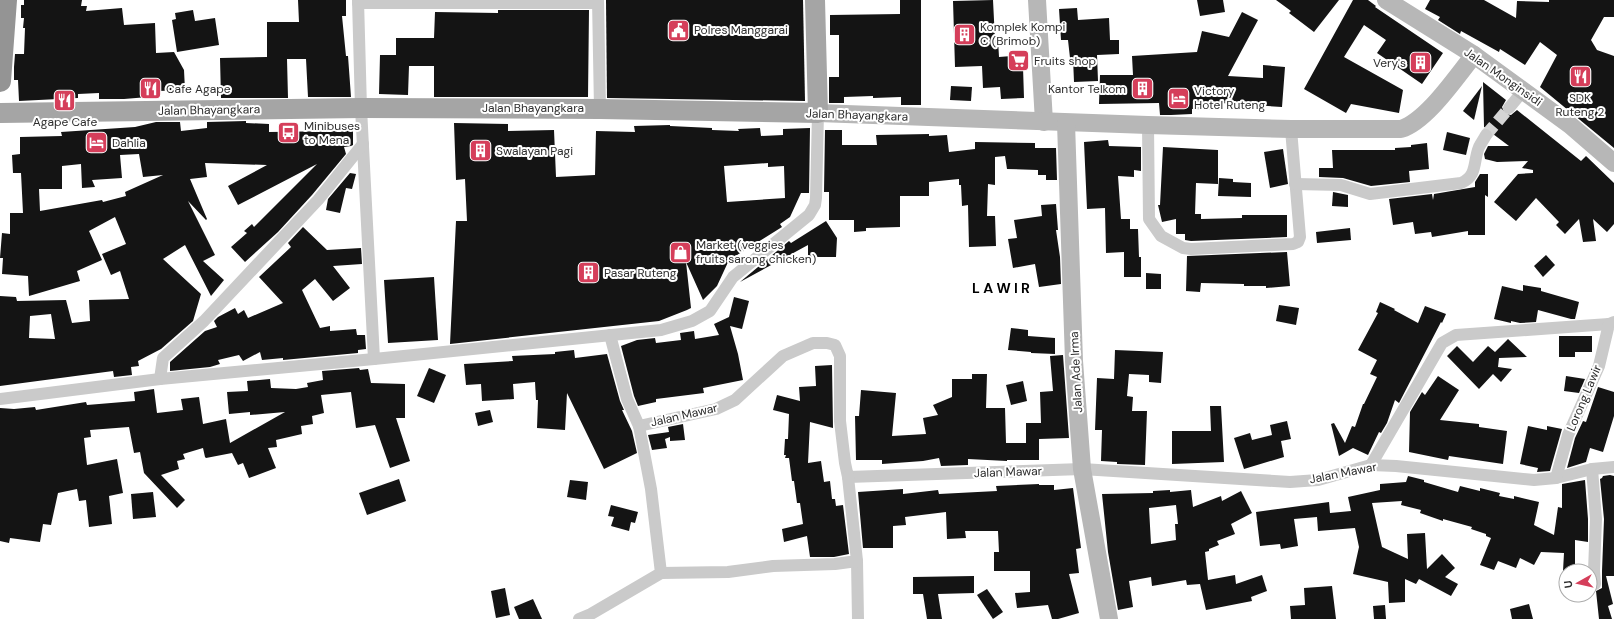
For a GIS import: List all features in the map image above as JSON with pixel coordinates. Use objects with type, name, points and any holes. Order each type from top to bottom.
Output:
[{"type":"highway","points":[[0,81],[6,0]]},
{"type":"main road","points":[[815,0],[818,113]]},
{"type":"main road","name":"Jalan Bhayangkara","points":[[0,114],[361,108],[600,108],[818,113]]},
{"type":"street","points":[[1037,0],[1044,122]]},
{"type":"street","name":"Jalan Monginsidi","points":[[1386,0],[1474,55],[1570,125],[1614,163]]},
{"type":"street","points":[[374,359],[361,108],[358,1],[598,2],[600,108]]},
{"type":"street","name":"Jalan Bhayangkara","points":[[818,113],[1066,123],[1392,130],[1410,126],[1424,116],[1474,55]]},
{"type":"street","points":[[1509,108],[1523,91]]},
{"type":"street","points":[[0,399],[160,379],[661,330],[692,321],[710,311],[733,277],[809,216],[815,205],[816,198],[818,113]]},
{"type":"street","name":"Jalan Ade Irma","points":[[1066,123],[1074,361],[1082,469],[1109,619]]},
{"type":"street","points":[[1148,125],[1149,220],[1161,236],[1183,248],[1191,249],[1298,242],[1300,237],[1291,129]]},
{"type":"street","points":[[1295,184],[1341,185],[1370,194],[1461,183],[1467,181],[1473,174],[1480,147],[1486,135]]},
{"type":"street","points":[[160,379],[163,358],[204,320],[318,200],[363,144]]},
{"type":"street","points":[[1371,465],[1442,343],[1446,340],[1456,335],[1612,323]]},
{"type":"street","name":"Lorong Lawir","points":[[1556,478],[1568,435],[1599,366],[1612,323]]},
{"type":"street","name":"Jalan Mawar","points":[[610,335],[628,399],[639,426],[716,409],[735,400],[783,356],[813,343],[831,343],[834,345],[840,356],[840,421],[844,463],[848,477],[1082,469],[1290,482],[1318,480],[1371,465],[1396,466],[1534,480],[1556,478],[1592,468],[1614,467]]},
{"type":"street","points":[[639,426],[651,489],[661,573]]},
{"type":"street","points":[[1592,468],[1596,519],[1594,563]]},
{"type":"street","points":[[848,477],[857,561],[858,619]]},
{"type":"street","points":[[579,619],[591,614],[661,573],[728,572],[773,566],[835,564],[857,561]]},
{"type":"building","points":[[24,0],[82,0],[81,6],[87,6],[86,11],[122,8],[124,25],[155,23],[156,53],[174,52],[184,70],[185,90],[159,91],[160,96],[124,99],[99,99],[99,93],[78,94],[78,98],[19,101],[18,80],[14,80],[14,67],[15,54],[24,54],[25,28],[23,28],[24,18],[21,18],[21,5],[24,5]]},
{"type":"building","points":[[298,0],[346,0],[346,16],[342,16],[346,56],[348,56],[351,97],[308,97],[306,59],[287,59],[288,98],[221,98],[220,58],[267,57],[267,22],[299,22]]},
{"type":"building","points":[[606,0],[803,0],[805,101],[607,98]]},
{"type":"building","points":[[900,0],[921,0],[921,105],[901,105],[901,97],[873,98],[873,96],[844,97],[844,103],[829,103],[829,77],[839,77],[839,35],[830,35],[830,15],[900,14]]},
{"type":"building","points":[[993,0],[995,40],[998,40],[999,57],[1025,55],[1026,67],[1023,67],[1024,98],[1001,99],[1000,87],[983,88],[982,66],[955,67],[953,1]]},
{"type":"building","points":[[1197,0],[1223,0],[1225,12],[1200,16]]},
{"type":"building","points":[[1276,0],[1339,0],[1314,32],[1289,13],[1291,11]]},
{"type":"building","points":[[1353,0],[1368,0],[1376,6],[1375,7],[1443,53],[1422,84],[1377,53],[1386,40],[1364,25],[1344,57],[1403,90],[1399,113],[1351,104],[1346,113],[1304,89]]},
{"type":"building","points":[[1430,0],[1484,0],[1516,18],[1517,1],[1549,2],[1549,0],[1614,0],[1614,17],[1604,17],[1591,40],[1597,50],[1614,56],[1614,148],[1540,87],[1557,55],[1540,42],[1525,65],[1500,49],[1499,52],[1461,31],[1460,34],[1438,20],[1440,17],[1425,9]]},
{"type":"building","points":[[1077,8],[1078,20],[1109,18],[1110,40],[1119,40],[1119,54],[1097,55],[1098,81],[1074,82],[1073,58],[1070,58],[1068,40],[1061,40],[1059,9]]},
{"type":"building","points":[[193,10],[195,21],[215,18],[219,45],[177,52],[172,20],[176,19],[175,13]]},
{"type":"building","points":[[498,10],[589,10],[588,97],[434,97],[434,66],[409,66],[408,95],[379,94],[380,55],[396,55],[396,38],[434,38],[435,12],[498,13]]},
{"type":"building","points":[[1242,12],[1258,20],[1228,76],[1263,78],[1263,65],[1285,67],[1282,107],[1220,103],[1220,110],[1192,109],[1192,114],[1160,115],[1159,103],[1099,104],[1100,75],[1133,75],[1132,56],[1197,52],[1202,31],[1229,37]]},
{"type":"building","points":[[1483,82],[1506,100],[1502,107],[1505,114],[1511,115],[1517,110],[1581,161],[1586,156],[1614,183],[1614,224],[1607,232],[1593,219],[1596,241],[1583,242],[1579,219],[1565,234],[1556,225],[1559,222],[1536,198],[1516,221],[1494,202],[1518,174],[1533,173],[1533,170],[1522,168],[1528,161],[1497,162],[1485,159],[1484,154],[1488,146],[1509,146],[1493,134],[1490,129],[1484,127]]},
{"type":"building","points":[[951,86],[972,87],[971,101],[950,100]]},
{"type":"building","points":[[1482,86],[1474,120],[1463,111]]},
{"type":"building","points":[[246,121],[246,123],[269,124],[269,132],[340,131],[340,127],[353,127],[353,145],[344,147],[346,154],[312,195],[278,232],[245,262],[231,247],[247,233],[244,231],[252,224],[254,227],[317,164],[238,205],[228,186],[267,165],[205,163],[207,177],[190,179],[207,219],[206,220],[188,201],[215,255],[203,261],[224,280],[211,296],[185,245],[163,259],[201,294],[193,321],[161,349],[138,361],[139,366],[131,367],[132,375],[114,377],[113,371],[0,386],[0,296],[16,297],[17,301],[66,300],[72,323],[90,321],[89,300],[129,299],[120,271],[111,275],[102,254],[126,244],[115,217],[89,231],[102,260],[77,271],[80,281],[29,296],[28,276],[2,274],[3,258],[0,258],[2,233],[10,234],[10,213],[23,213],[21,173],[13,173],[12,155],[20,154],[20,137],[62,136],[61,132],[135,127],[156,122],[180,122],[181,131],[207,128],[207,122]],"holes":[[[139,154],[143,177],[163,175],[125,192],[126,196],[103,202],[102,200],[40,211],[39,189],[62,189],[62,166],[81,164],[82,188],[95,187],[92,180],[122,178],[120,155]],[[51,314],[55,339],[29,338],[30,316]]]},
{"type":"building","points":[[454,123],[508,124],[508,131],[554,130],[556,177],[595,175],[596,131],[635,132],[634,126],[670,125],[712,128],[712,130],[739,131],[738,129],[760,128],[761,136],[783,135],[783,129],[810,128],[809,193],[801,193],[790,217],[780,224],[782,227],[729,260],[717,286],[703,300],[686,262],[691,308],[659,321],[450,344],[456,221],[467,221],[465,179],[456,180]],"holes":[[[768,163],[768,167],[784,166],[785,198],[727,202],[724,166]]]},
{"type":"building","points":[[825,130],[842,130],[842,145],[877,145],[876,135],[947,135],[949,152],[975,149],[975,142],[1035,143],[1035,148],[1056,148],[1057,180],[1046,180],[1046,175],[1038,175],[1038,170],[1007,169],[1005,156],[995,157],[995,185],[988,184],[987,216],[995,216],[996,246],[969,247],[968,205],[962,206],[961,185],[959,185],[959,179],[929,182],[929,196],[900,196],[900,227],[866,228],[866,231],[854,232],[854,220],[829,220],[829,192],[824,192]]},
{"type":"building","points":[[1447,132],[1470,138],[1466,155],[1443,150]]},
{"type":"building","points":[[1108,140],[1109,146],[1141,147],[1141,171],[1134,170],[1134,177],[1118,176],[1121,219],[1130,219],[1130,229],[1138,229],[1139,257],[1141,257],[1141,277],[1124,277],[1124,252],[1106,253],[1105,208],[1087,209],[1084,142]]},
{"type":"building","points":[[1427,143],[1429,169],[1409,171],[1410,182],[1371,186],[1343,178],[1319,177],[1319,168],[1333,168],[1332,150],[1395,150],[1395,148],[1411,147],[1411,145]]},
{"type":"building","points":[[1163,147],[1218,150],[1218,184],[1196,183],[1195,214],[1201,214],[1201,219],[1242,218],[1242,215],[1287,215],[1287,237],[1191,241],[1185,240],[1185,234],[1176,234],[1176,219],[1162,222],[1158,205],[1160,205]]},
{"type":"building","points":[[1283,149],[1288,184],[1270,188],[1264,152]]},
{"type":"building","points":[[350,173],[356,174],[352,189],[346,188],[340,213],[326,210],[328,199]]},
{"type":"building","points":[[1480,174],[1488,174],[1488,197],[1485,195],[1485,235],[1468,235],[1468,231],[1432,237],[1431,232],[1415,234],[1413,222],[1393,225],[1389,199],[1432,194],[1433,200],[1434,194],[1475,187],[1475,182]]},
{"type":"building","points":[[1219,178],[1233,179],[1233,182],[1251,183],[1251,197],[1218,196]]},
{"type":"building","points":[[1333,192],[1348,195],[1348,207],[1332,206]]},
{"type":"building","points":[[1056,204],[1058,230],[1056,230],[1060,257],[1061,284],[1039,287],[1035,264],[1013,268],[1008,239],[1017,238],[1014,220],[1042,216],[1041,205]]},
{"type":"building","points":[[826,221],[837,238],[836,257],[808,257],[808,245],[740,282],[789,241],[791,243]]},
{"type":"building","points":[[303,227],[327,250],[361,248],[362,264],[333,266],[350,288],[333,301],[315,279],[302,290],[320,328],[330,326],[330,331],[356,329],[357,335],[365,335],[366,349],[358,350],[358,353],[283,360],[283,358],[262,360],[260,352],[243,361],[239,355],[218,360],[220,364],[210,367],[170,371],[170,362],[205,331],[217,327],[214,321],[218,317],[235,308],[238,314],[244,310],[248,318],[283,303],[259,277],[291,247],[288,243]]},
{"type":"building","points":[[1350,228],[1351,240],[1317,243],[1316,232]]},
{"type":"building","points":[[1287,252],[1290,286],[1266,288],[1266,286],[1244,286],[1244,284],[1201,283],[1200,292],[1186,291],[1187,256]]},
{"type":"building","points":[[1546,255],[1555,265],[1543,277],[1534,266]]},
{"type":"building","points":[[1146,273],[1161,274],[1161,289],[1146,289]]},
{"type":"building","points":[[434,277],[438,340],[388,343],[384,280]]},
{"type":"building","points":[[1523,285],[1541,288],[1541,291],[1579,302],[1575,319],[1538,310],[1536,322],[1520,323],[1511,321],[1511,323],[1494,319],[1502,286],[1523,291]]},
{"type":"building","points":[[734,297],[749,301],[742,329],[730,326],[738,354],[743,380],[703,388],[704,393],[656,399],[656,402],[638,406],[621,346],[637,340],[655,338],[656,343],[681,340],[680,333],[694,331],[695,339],[719,335],[714,324],[729,317]]},
{"type":"building","points":[[1380,302],[1418,323],[1425,306],[1446,314],[1399,403],[1395,400],[1387,423],[1381,433],[1379,432],[1368,455],[1353,448],[1339,456],[1331,424],[1334,423],[1345,443],[1352,426],[1355,427],[1363,404],[1377,377],[1370,374],[1377,360],[1358,350],[1378,313],[1376,312]]},
{"type":"building","points":[[1279,305],[1299,308],[1296,325],[1276,321]]},
{"type":"building","points":[[1011,328],[1028,330],[1028,336],[1055,338],[1055,354],[1008,350]]},
{"type":"building","points":[[1559,336],[1592,336],[1592,352],[1575,352],[1575,357],[1559,357]]},
{"type":"building","points":[[1508,339],[1527,357],[1499,358],[1498,367],[1512,369],[1501,382],[1493,374],[1479,389],[1447,356],[1457,346],[1473,362],[1488,346],[1495,352]]},
{"type":"building","points":[[574,350],[575,358],[607,354],[620,401],[624,410],[622,410],[632,431],[637,453],[604,469],[567,393],[565,430],[537,428],[538,400],[536,400],[535,382],[513,384],[514,399],[482,401],[481,384],[466,385],[464,364],[513,361],[512,356],[555,354],[555,352]]},
{"type":"building","points":[[1115,350],[1163,352],[1161,383],[1149,382],[1149,375],[1129,374],[1127,396],[1133,397],[1132,411],[1147,411],[1145,465],[1117,464],[1117,462],[1101,461],[1102,430],[1095,430],[1097,378],[1114,379]]},
{"type":"building","points":[[1063,355],[1069,438],[1039,439],[1039,460],[1007,461],[968,459],[968,465],[941,466],[939,458],[923,461],[882,464],[882,460],[856,460],[855,416],[859,416],[861,390],[896,393],[892,436],[926,434],[923,418],[938,415],[933,405],[952,397],[952,379],[972,379],[972,374],[987,374],[986,408],[1005,408],[1006,443],[1026,443],[1026,423],[1041,423],[1040,392],[1053,391],[1050,356]]},
{"type":"building","points":[[832,365],[833,428],[810,422],[808,463],[821,461],[824,482],[830,481],[832,499],[835,499],[836,506],[843,505],[849,554],[834,557],[810,557],[807,536],[784,542],[782,529],[803,524],[800,503],[797,503],[794,481],[792,481],[789,458],[785,458],[786,455],[784,455],[785,439],[788,439],[789,414],[773,410],[777,395],[800,401],[799,387],[816,386],[815,366]]},
{"type":"building","points":[[359,368],[360,370],[368,369],[371,383],[405,384],[405,418],[396,418],[410,461],[390,468],[375,425],[356,428],[351,392],[321,395],[324,413],[312,416],[313,424],[301,426],[302,434],[276,440],[277,447],[268,448],[276,468],[249,478],[243,463],[238,465],[232,453],[206,458],[203,448],[183,454],[185,459],[177,461],[179,469],[161,475],[185,500],[177,508],[144,473],[140,452],[134,453],[129,427],[90,430],[91,437],[84,438],[87,465],[117,459],[123,493],[109,496],[112,524],[89,527],[86,500],[79,501],[77,489],[58,493],[51,525],[43,524],[40,542],[10,538],[9,543],[0,541],[0,408],[14,409],[35,407],[36,410],[86,402],[87,405],[135,401],[134,392],[154,389],[157,413],[183,410],[181,399],[199,397],[203,424],[226,419],[230,443],[285,412],[250,415],[250,412],[229,414],[227,392],[248,391],[247,381],[270,379],[271,388],[296,389],[308,387],[307,383],[323,380],[322,371]]},
{"type":"building","points":[[429,368],[446,375],[434,403],[417,396]]},
{"type":"building","points":[[1438,376],[1459,390],[1440,420],[1479,424],[1479,427],[1507,431],[1503,464],[1449,456],[1448,460],[1409,452],[1410,412],[1422,392],[1425,395]]},
{"type":"building","points":[[1566,376],[1585,379],[1579,393],[1564,391]]},
{"type":"building","points":[[1023,381],[1027,401],[1011,405],[1006,385]]},
{"type":"building","points":[[1598,387],[1614,392],[1614,416],[1603,452],[1590,448],[1586,462],[1567,468],[1575,438],[1583,421],[1586,422]]},
{"type":"building","points":[[1210,406],[1221,406],[1224,462],[1172,464],[1172,431],[1211,431]]},
{"type":"building","points":[[490,410],[493,422],[478,426],[475,413]]},
{"type":"building","points":[[1287,421],[1291,439],[1281,441],[1284,457],[1244,469],[1234,438],[1250,433],[1252,440],[1272,435],[1270,425]]},
{"type":"building","points":[[683,424],[685,440],[670,441],[670,437],[665,439],[667,448],[652,450],[648,435],[669,432],[668,427]]},
{"type":"building","points":[[1528,426],[1547,430],[1547,426],[1562,429],[1550,471],[1537,472],[1538,468],[1520,464]]},
{"type":"building","points":[[1408,476],[1458,492],[1460,486],[1480,491],[1480,488],[1500,493],[1499,496],[1514,499],[1514,496],[1539,502],[1534,525],[1554,535],[1558,507],[1562,508],[1562,484],[1585,480],[1588,542],[1575,540],[1575,563],[1563,563],[1564,553],[1541,552],[1534,565],[1520,558],[1516,568],[1498,561],[1494,570],[1480,565],[1491,538],[1486,536],[1486,534],[1471,529],[1472,527],[1443,519],[1443,521],[1420,513],[1421,510],[1401,505],[1402,501],[1372,503],[1382,547],[1408,559],[1407,534],[1425,533],[1427,569],[1442,554],[1455,568],[1445,577],[1458,584],[1451,596],[1419,579],[1416,584],[1405,579],[1405,602],[1389,603],[1388,582],[1353,574],[1359,547],[1355,528],[1318,531],[1317,517],[1294,519],[1298,546],[1281,549],[1280,544],[1260,546],[1256,512],[1329,502],[1330,513],[1351,511],[1348,497],[1380,490],[1380,484],[1406,482]]},
{"type":"building","points":[[1603,476],[1614,476],[1614,576],[1606,576],[1613,604],[1608,606],[1612,619],[1599,619],[1597,603],[1598,590],[1602,588],[1604,519],[1600,479]]},
{"type":"building","points":[[399,479],[406,501],[367,515],[359,493]]},
{"type":"building","points":[[570,480],[588,482],[586,500],[567,497]]},
{"type":"building","points":[[1039,484],[1054,485],[1054,490],[1073,488],[1081,548],[1076,549],[1079,573],[1069,574],[1079,613],[1058,619],[1052,619],[1048,605],[1017,608],[1015,593],[1030,592],[1030,571],[994,571],[994,552],[999,552],[998,531],[965,531],[966,538],[947,539],[946,512],[905,517],[906,525],[893,526],[893,548],[863,548],[858,492],[903,489],[903,494],[938,490],[939,494],[997,491],[996,486]]},
{"type":"building","points":[[1170,490],[1170,492],[1191,490],[1193,507],[1221,496],[1222,501],[1241,491],[1252,513],[1231,524],[1235,534],[1217,541],[1219,545],[1205,552],[1208,580],[1235,575],[1236,584],[1262,575],[1267,591],[1251,597],[1252,601],[1206,610],[1200,584],[1187,585],[1186,580],[1152,586],[1151,577],[1129,581],[1133,607],[1118,610],[1108,552],[1102,494],[1153,493],[1153,491]],"holes":[[[1176,505],[1178,524],[1175,524],[1176,540],[1151,544],[1149,508]]]},
{"type":"building","points":[[153,492],[156,517],[133,519],[131,494]]},
{"type":"building","points":[[611,505],[638,512],[635,523],[631,522],[629,531],[611,526],[614,517],[608,516]]},
{"type":"building","points":[[974,576],[974,593],[938,594],[942,619],[927,619],[923,594],[913,594],[913,577]]},
{"type":"building","points":[[1332,586],[1336,619],[1291,619],[1290,606],[1305,605],[1304,588]]},
{"type":"building","points":[[505,588],[510,615],[496,618],[491,591]]},
{"type":"building","points":[[987,589],[1003,612],[993,619],[977,595]]},
{"type":"building","points":[[533,599],[542,619],[519,619],[514,607]]},
{"type":"building","points":[[1529,604],[1533,619],[1512,619],[1510,609]]},
{"type":"building","points":[[1385,605],[1386,619],[1374,619],[1373,606]]},
{"type":"tunnel","points":[[1486,135],[1509,108]]},
{"type":"place","name":"Polres Manggarai","points":[[679,30]]},
{"type":"place","name":"Komplek Kompi C (Brimob)","points":[[965,34]]},
{"type":"place","name":"Fruits shop","points":[[1018,61]]},
{"type":"place","name":"Very's","points":[[1421,63]]},
{"type":"place","name":"SDK Ruteng 2","points":[[1580,77]]},
{"type":"place","name":"Cafe Agape","points":[[150,89]]},
{"type":"place","name":"Kantor Telkom","points":[[1142,89]]},
{"type":"place","name":"Victory Hotel Ruteng","points":[[1179,98]]},
{"type":"place","name":"Agape Cafe","points":[[65,101]]},
{"type":"place","name":"Minibuses to Mena","points":[[289,133]]},
{"type":"place","name":"Dahlia","points":[[96,143]]},
{"type":"place","name":"Swalayan Pagi","points":[[481,151]]},
{"type":"place","name":"Market (veggies fruits sarong chicken)","points":[[681,252]]},
{"type":"place","name":"Pasar Ruteng","points":[[588,273]]},
{"type":"district","name":"L A W I R","points":[[1001,288]]}]
